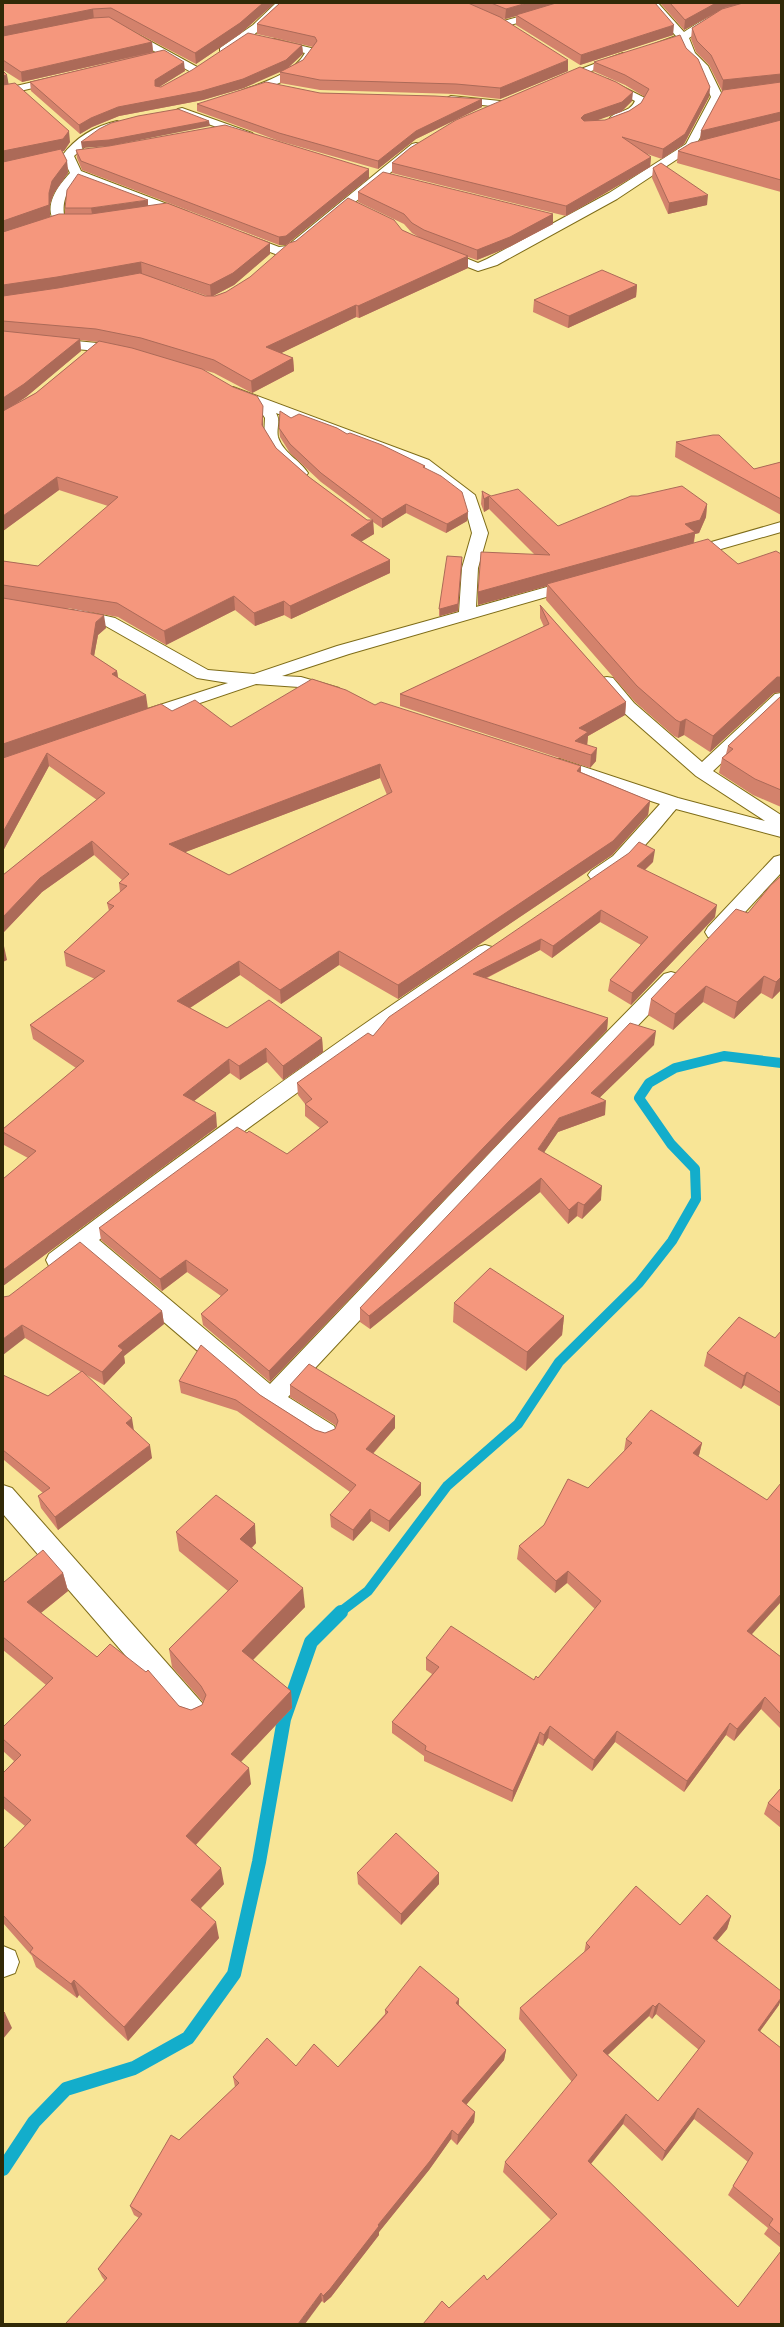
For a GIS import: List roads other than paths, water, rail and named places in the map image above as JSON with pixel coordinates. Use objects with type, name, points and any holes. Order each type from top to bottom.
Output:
[{"type":"street","points":[[214,57],[246,36],[282,3]]},
{"type":"street","points":[[516,31],[501,23],[580,3]]},
{"type":"street","points":[[652,3],[683,37],[690,54],[703,66],[717,97]]},
{"type":"street","points":[[716,16],[720,3]]},
{"type":"street","points":[[544,86],[579,71],[683,37],[716,16],[741,9],[750,3]]},
{"type":"street","points":[[119,27],[165,54],[198,68],[185,78]]},
{"type":"street","points":[[232,97],[265,85],[302,64],[311,51],[246,36]]},
{"type":"street","points":[[150,58],[165,54]]},
{"type":"street","points":[[566,62],[579,71],[620,88],[641,100],[640,105],[631,113],[603,123]]},
{"type":"street","points":[[8,77],[33,99]]},
{"type":"street","points":[[3,92],[67,78]]},
{"type":"street","points":[[265,85],[286,89]]},
{"type":"street","points":[[428,247],[471,265],[484,266],[537,239],[613,196],[685,150],[697,135],[709,107],[717,97],[730,95]]},
{"type":"street","points":[[443,99],[505,102],[474,114]]},
{"type":"street","points":[[168,112],[200,106]]},
{"type":"street","points":[[180,110],[225,128],[262,140]]},
{"type":"street","points":[[68,156],[76,139],[126,121]]},
{"type":"street","points":[[202,133],[225,128]]},
{"type":"street","points":[[227,231],[278,251],[291,249],[380,176],[404,153],[427,138]]},
{"type":"street","points":[[685,150],[704,147]]},
{"type":"street","points":[[54,157],[89,153]]},
{"type":"street","points":[[68,156],[76,173],[198,220]]},
{"type":"street","points":[[366,172],[395,180]]},
{"type":"street","points":[[59,220],[55,206],[60,191],[76,173]]},
{"type":"street","points":[[348,203],[359,210]]},
{"type":"street","points":[[145,213],[168,209]]},
{"type":"street","points":[[552,218],[567,222]]},
{"type":"street","points":[[45,225],[59,220],[72,220]]},
{"type":"street","points":[[272,261],[284,251]]},
{"type":"street","points":[[3,338],[96,347],[137,355]]},
{"type":"street","points":[[80,361],[96,347]]},
{"type":"street","points":[[221,384],[240,395],[264,404],[272,418],[271,437],[283,457],[310,481]]},
{"type":"street","points":[[240,395],[424,463],[470,498],[480,533],[470,568],[468,613]]},
{"type":"street","points":[[669,558],[781,527]]},
{"type":"street","points":[[124,723],[251,679],[468,613],[588,580]]},
{"type":"street","points":[[531,595],[546,613]]},
{"type":"street","points":[[57,612],[109,621],[203,674],[220,677],[301,682],[352,698]]},
{"type":"street","points":[[598,672],[628,707],[702,772],[781,823]]},
{"type":"street","points":[[702,772],[781,698]]},
{"type":"street","points":[[536,758],[672,802],[781,831]]},
{"type":"street","points":[[583,886],[620,860],[672,802]]},
{"type":"street","points":[[700,947],[781,861]]},
{"type":"street","points":[[40,1273],[199,1152],[413,1000],[502,941]]},
{"type":"street","points":[[270,1399],[685,963]]},
{"type":"street","points":[[84,1241],[270,1399],[325,1433]]},
{"type":"street","points":[[3,1496],[193,1713]]},
{"type":"waterway","points":[[339,1613],[368,1591],[447,1486],[518,1424],[559,1362],[639,1283],[672,1241],[696,1199],[695,1169],[671,1144],[639,1098],[649,1083],[675,1068],[724,1056],[781,1063]]},
{"type":"waterway","points":[[3,2169],[34,2122],[66,2089],[134,2068],[188,2038],[234,1974],[259,1862],[284,1719],[311,1642],[341,1612]]}]
